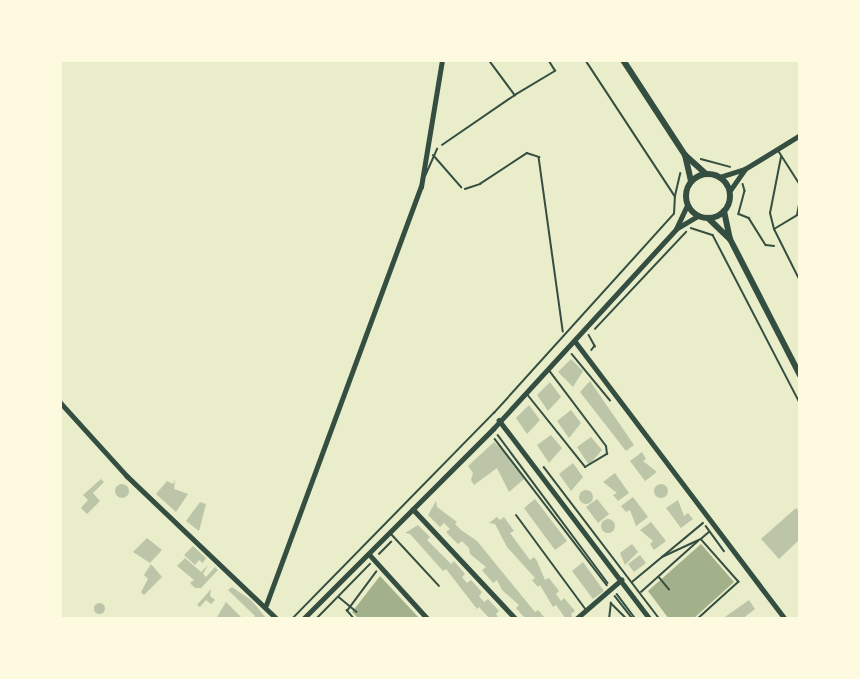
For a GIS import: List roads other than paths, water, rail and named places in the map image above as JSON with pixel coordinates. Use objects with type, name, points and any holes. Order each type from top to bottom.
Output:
[{"type":"main road","points":[[623,60],[685,155],[706,174],[720,177],[729,192],[724,211],[730,239],[800,375]]},
{"type":"main road","points":[[685,155],[691,181],[685,195],[687,205],[698,216],[708,218],[730,239]]},
{"type":"main road","points":[[691,181],[706,174]]},
{"type":"main road","points":[[708,218],[724,211]]},
{"type":"street","points":[[266,605],[421,187],[442,60]]},
{"type":"street","points":[[720,177],[745,169],[800,135]]},
{"type":"street","points":[[729,192],[745,169]]},
{"type":"street","points":[[676,229],[687,205]]},
{"type":"street","points":[[303,619],[493,429],[676,229],[698,216]]},
{"type":"street","points":[[575,340],[785,619]]},
{"type":"street","points":[[60,402],[127,476],[266,605],[277,619]]},
{"type":"street","points":[[499,420],[650,619]]},
{"type":"street","points":[[413,509],[516,619]]},
{"type":"street","points":[[369,554],[428,619]]},
{"type":"street","points":[[576,619],[621,580]]},
{"type":"lane","points":[[421,187],[437,149]]},
{"type":"lane","points":[[777,149],[800,185]]},
{"type":"lane","points":[[433,155],[461,187]]},
{"type":"lane","points":[[782,157],[770,213],[774,229],[800,281]]},
{"type":"lane","points":[[774,229],[797,215],[800,199]]},
{"type":"lane","points":[[526,392],[585,467],[607,454],[606,446],[548,369]]},
{"type":"lane","points":[[516,515],[586,610]]},
{"type":"lane","points":[[390,533],[439,586]]}]
